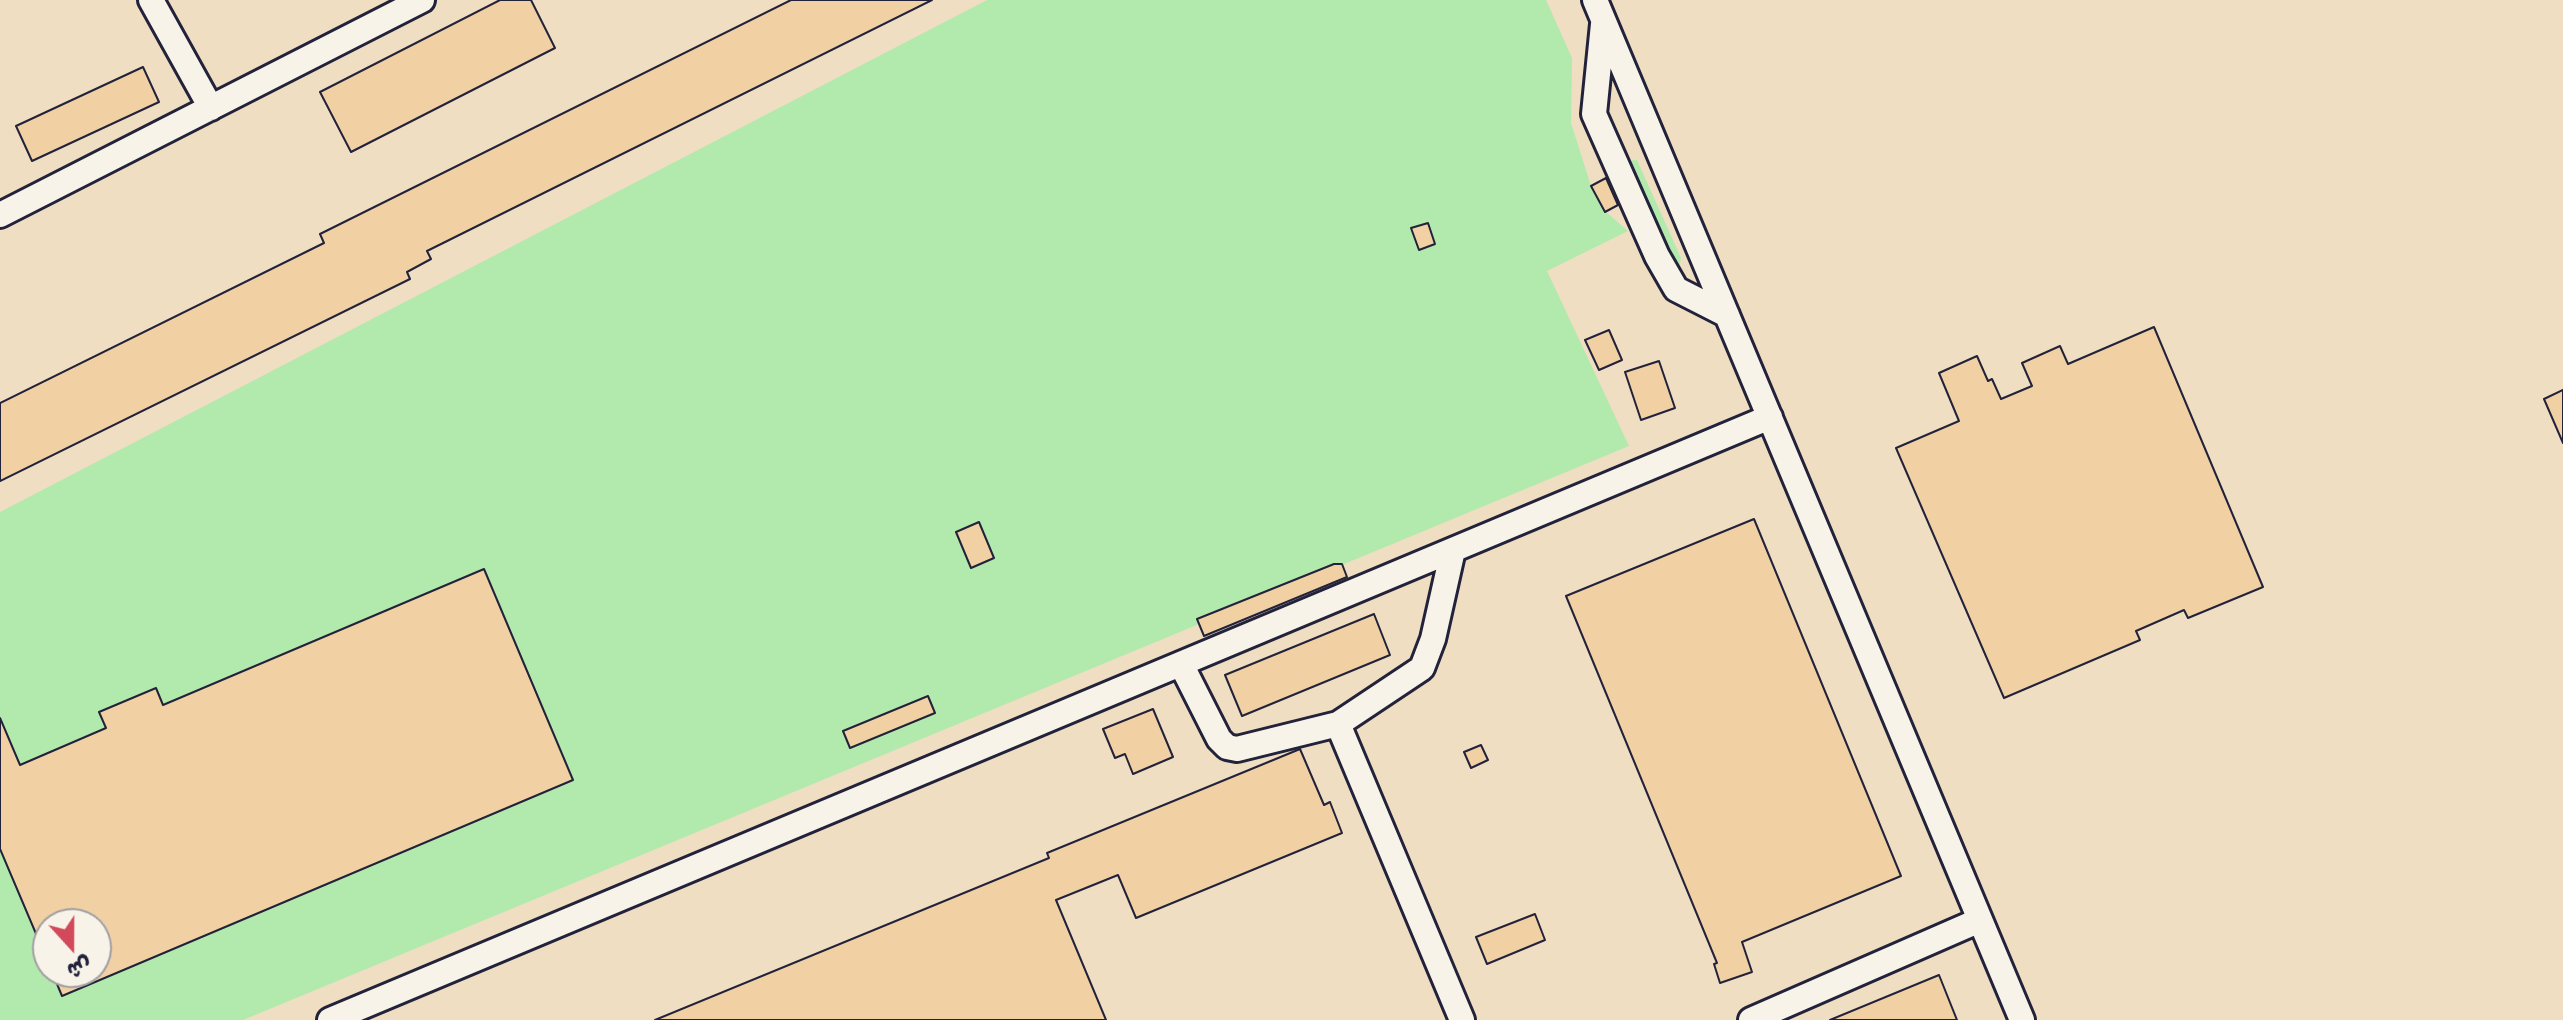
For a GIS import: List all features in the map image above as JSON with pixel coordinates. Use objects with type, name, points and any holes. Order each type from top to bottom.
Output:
[{"type":"lane","points":[[151,0],[211,108]]},
{"type":"lane","points":[[0,215],[422,0]]},
{"type":"lane","points":[[1599,11],[1594,114],[1657,256],[1676,289],[1727,315]]},
{"type":"lane","points":[[1599,11],[2022,1020]]},
{"type":"lane","points":[[330,1020],[1770,417]]},
{"type":"lane","points":[[1181,664],[1219,739],[1227,747],[1237,749],[1338,724],[1422,668],[1433,639],[1453,550]]},
{"type":"lane","points":[[1338,724],[1462,1020]]},
{"type":"lane","points":[[1751,1020],[1980,920]]},
{"type":"shaded area","points":[[0,0],[2563,0],[2563,1020],[0,1020]]},
{"type":"green space","points":[[987,0],[1546,0],[1572,58],[1571,123],[1591,186],[1606,212],[1628,231],[1547,271],[1629,446],[243,1020],[0,1020],[0,512]]},
{"type":"green space","points":[[1637,160],[1681,258],[1679,268],[1668,263],[1627,161]]},
{"type":"building","points":[[500,0],[531,0],[555,48],[351,152],[320,92]]},
{"type":"building","points":[[791,0],[932,0],[427,251],[431,259],[407,272],[410,279],[0,481],[0,403],[324,243],[320,234]]},
{"type":"building","points":[[143,67],[159,102],[32,161],[16,126]]},
{"type":"building","points":[[1606,178],[1618,205],[1605,212],[1591,186]]},
{"type":"building","points":[[1428,223],[1435,244],[1419,250],[1411,228]]},
{"type":"building","points":[[2154,327],[2263,587],[2188,618],[2184,610],[2136,631],[2140,640],[2004,698],[1896,448],[1959,421],[1939,373],[1977,356],[1988,381],[1992,379],[2001,399],[2032,386],[2022,363],[2060,346],[2068,364]]},
{"type":"building","points":[[1609,330],[1622,360],[1599,370],[1585,340]]},
{"type":"building","points":[[1659,361],[1675,408],[1641,420],[1625,372]]},
{"type":"building","points":[[2563,390],[2563,443],[2544,399]]},
{"type":"building","points":[[1754,519],[1901,876],[1742,942],[1752,972],[1720,983],[1714,964],[1717,963],[1566,596]]},
{"type":"building","points":[[979,522],[994,558],[971,568],[956,532]]},
{"type":"building","points":[[1334,564],[1342,564],[1347,577],[1204,636],[1197,619]]},
{"type":"building","points":[[484,569],[573,780],[112,975],[112,908],[32,908],[32,924],[0,849],[0,718],[20,765],[106,728],[99,712],[156,688],[163,705]]},
{"type":"building","points":[[1374,614],[1390,655],[1242,716],[1225,675]]},
{"type":"building","points":[[928,696],[935,713],[850,748],[843,731]]},
{"type":"building","points":[[1153,709],[1173,757],[1133,774],[1125,754],[1115,758],[1103,729]]},
{"type":"building","points":[[1481,745],[1488,760],[1471,768],[1464,752]]},
{"type":"building","points":[[1300,749],[1324,805],[1330,802],[1342,833],[1136,918],[1118,875],[1056,900],[1106,1020],[655,1020],[1049,858],[1047,853]]},
{"type":"building","points":[[1535,914],[1545,940],[1487,964],[1476,937]]},
{"type":"building","points":[[1939,975],[1957,1020],[1830,1020]]},
{"type":"building","points":[[59,988],[81,988],[62,996]]}]
